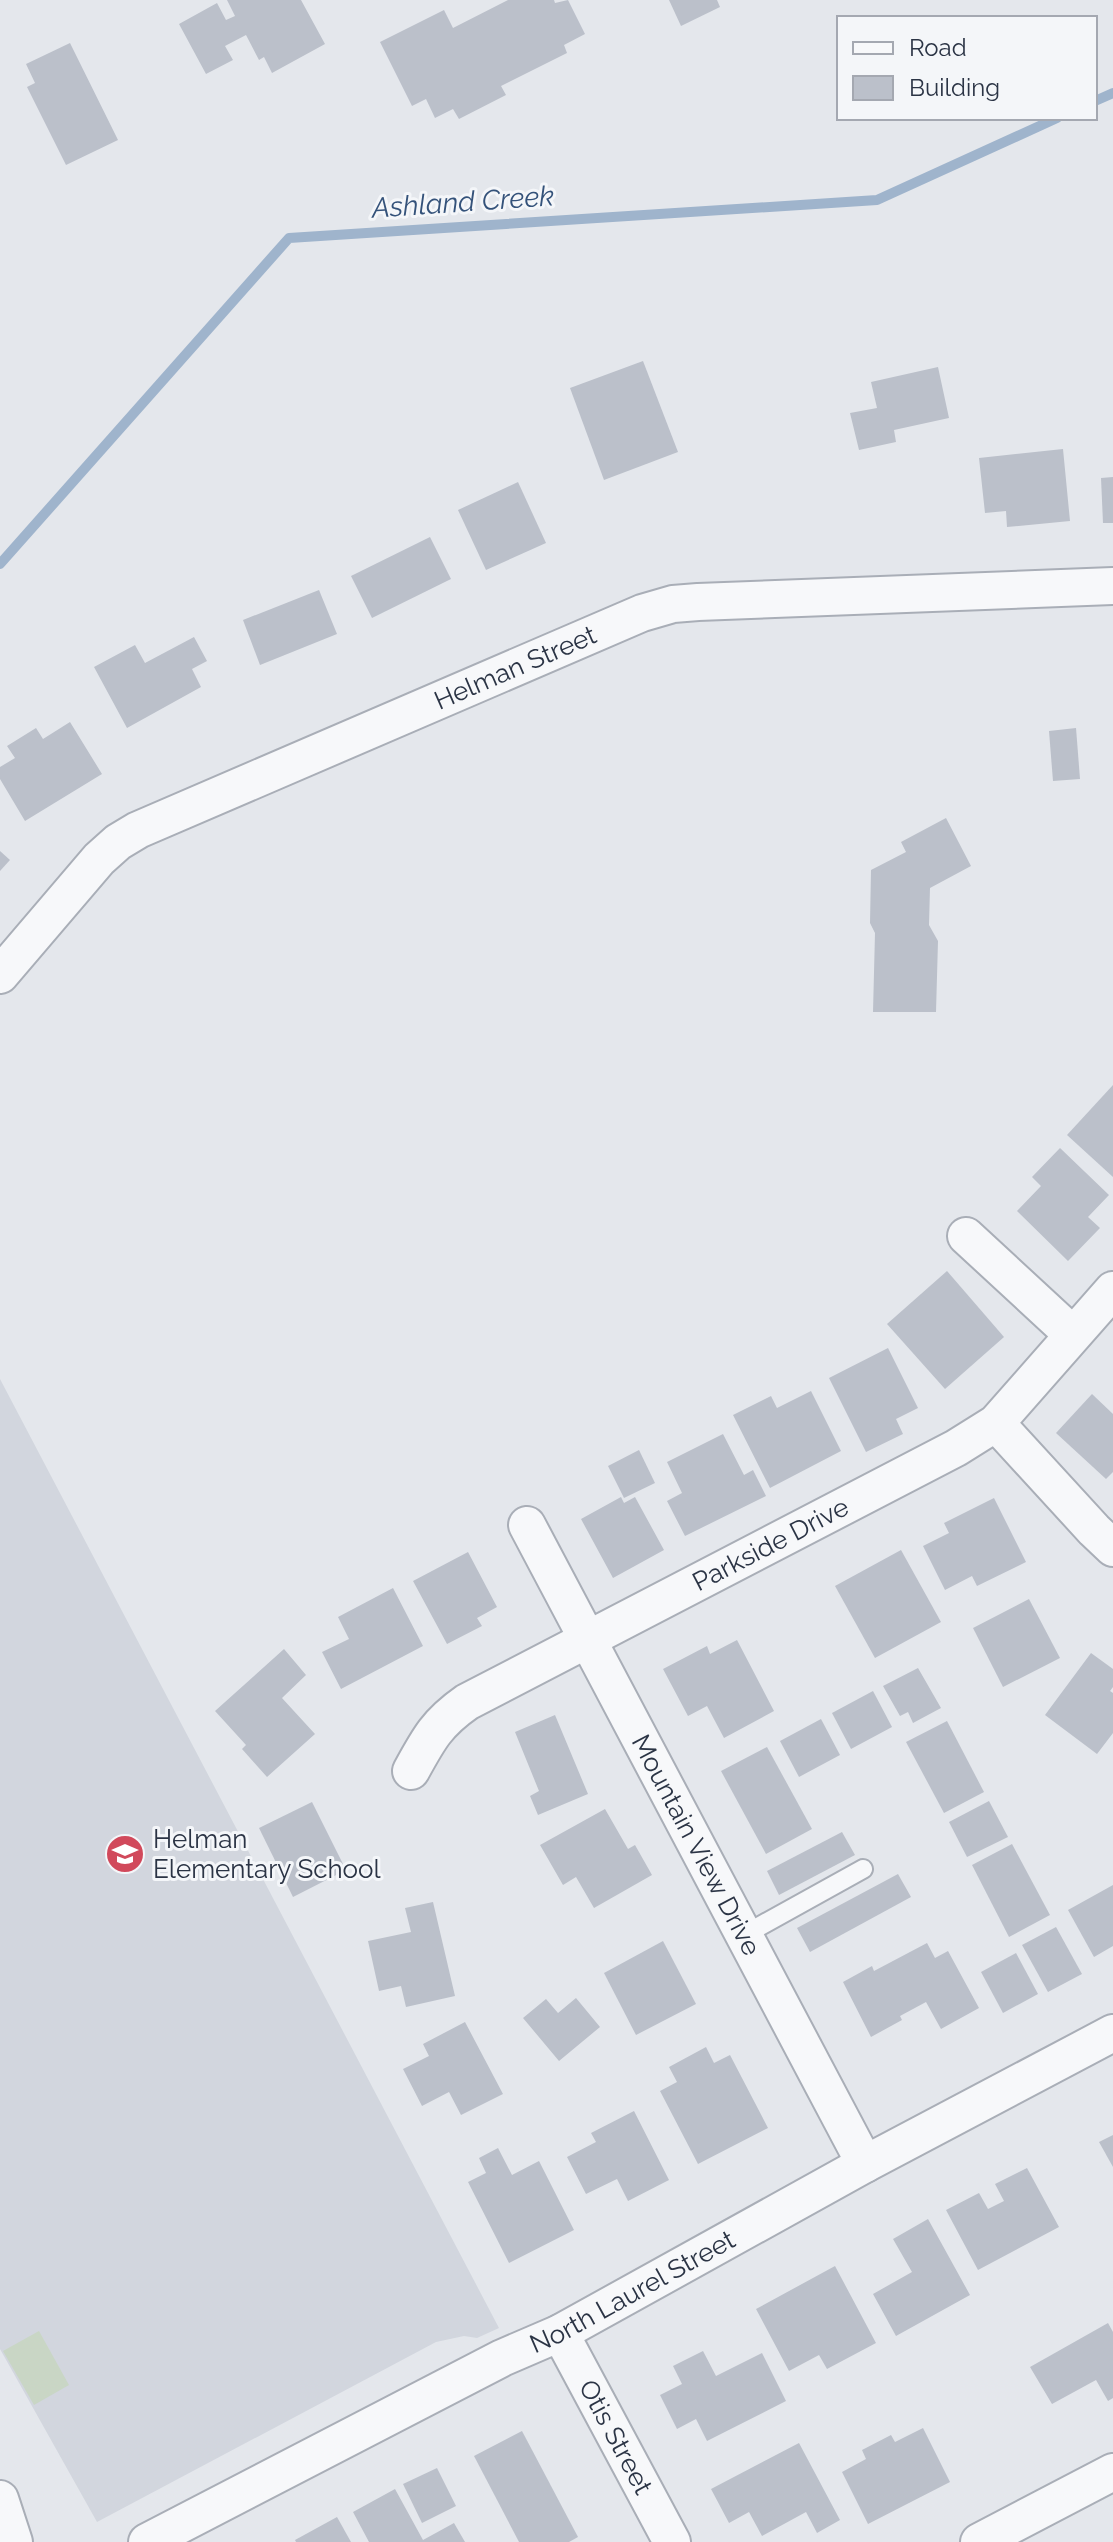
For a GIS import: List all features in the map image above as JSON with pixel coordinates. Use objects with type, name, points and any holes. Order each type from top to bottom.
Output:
[{"type":"street","name":"Helman Street","points":[[0,975],[99,859],[138,830],[642,613],[673,604],[698,602],[1113,586]]},
{"type":"street","points":[[966,1236],[1072,1334]]},
{"type":"street","name":"Parkside Drive","points":[[411,1771],[444,1718],[467,1702],[956,1448],[996,1423],[1113,1290]]},
{"type":"street","points":[[996,1423],[1113,1548]]},
{"type":"street","name":"Mountain View Drive","points":[[527,1525],[865,2164]]},
{"type":"street","name":"North Laurel Street","points":[[147,2542],[502,2358],[560,2333],[865,2164],[1113,2033]]},
{"type":"street","name":"Otis Street","points":[[560,2333],[672,2542]]},
{"type":"street","points":[[979,2542],[1113,2472]]},
{"type":"street","points":[[0,2499],[14,2542]]},
{"type":"lane","points":[[744,1935],[863,1869]]},
{"type":"shaded area","name":"Helman Elementary School","points":[[0,1379],[499,2328],[477,2338],[464,2336],[436,2342],[97,2522],[0,2349]]},
{"type":"green space","points":[[39,2331],[69,2385],[34,2405],[3,2351]]},
{"type":"building","points":[[227,0],[301,0],[325,44],[272,73],[264,57],[259,60],[246,35],[225,46],[233,60],[206,74],[179,24],[217,3],[226,20],[235,16]]},
{"type":"building","points":[[508,0],[554,0],[555,3],[568,0],[585,34],[564,45],[567,53],[501,86],[506,95],[459,119],[453,109],[435,118],[426,99],[412,106],[380,42],[444,10],[453,28]]},
{"type":"building","points":[[669,0],[717,0],[720,7],[681,26]]},
{"type":"building","points":[[70,43],[118,140],[66,165],[27,87],[35,83],[26,64]]},
{"type":"building","points":[[643,361],[678,452],[604,480],[570,388]]},
{"type":"building","points":[[938,367],[949,418],[894,430],[896,442],[859,450],[850,413],[877,408],[871,382]]},
{"type":"building","points":[[1063,449],[1070,521],[1007,527],[1006,511],[985,513],[979,458]]},
{"type":"building","points":[[1113,477],[1113,523],[1103,523],[1101,478]]},
{"type":"building","points":[[518,482],[546,543],[486,570],[458,510]]},
{"type":"building","points":[[430,537],[451,579],[372,618],[351,576]]},
{"type":"building","points":[[319,590],[337,634],[260,665],[243,620]]},
{"type":"building","points":[[194,637],[207,661],[192,669],[201,687],[127,728],[94,667],[135,645],[145,663]]},
{"type":"building","points":[[70,722],[102,774],[25,821],[0,779],[0,767],[15,758],[7,746],[36,728],[43,739]]},
{"type":"building","points":[[1076,728],[1080,779],[1053,781],[1049,731]]},
{"type":"building","points":[[946,818],[971,866],[930,888],[929,925],[938,941],[936,1012],[873,1012],[875,933],[870,923],[871,870],[906,852],[901,842]]},
{"type":"building","points":[[0,851],[10,860],[0,871]]},
{"type":"building","points":[[1113,1085],[1113,1177],[1067,1135]]},
{"type":"building","points":[[1060,1148],[1109,1195],[1088,1217],[1100,1228],[1068,1261],[1017,1211],[1041,1186],[1032,1177]]},
{"type":"building","points":[[947,1271],[1004,1337],[945,1389],[887,1324]]},
{"type":"building","points":[[888,1348],[918,1408],[896,1419],[903,1434],[866,1452],[829,1378]]},
{"type":"building","points":[[811,1391],[841,1451],[770,1488],[733,1415],[771,1396],[777,1408]]},
{"type":"building","points":[[1092,1394],[1113,1414],[1113,1472],[1106,1479],[1056,1433]]},
{"type":"building","points":[[723,1434],[744,1475],[753,1470],[766,1496],[685,1536],[667,1501],[682,1493],[667,1462]]},
{"type":"building","points":[[639,1450],[655,1483],[624,1498],[608,1466]]},
{"type":"building","points":[[621,1497],[624,1503],[635,1497],[664,1550],[613,1578],[581,1519]]},
{"type":"building","points":[[994,1498],[1026,1562],[977,1586],[972,1576],[945,1590],[923,1546],[949,1533],[944,1523]]},
{"type":"building","points":[[901,1550],[941,1622],[875,1658],[835,1586]]},
{"type":"building","points":[[468,1552],[497,1607],[477,1618],[482,1626],[447,1644],[413,1581]]},
{"type":"building","points":[[393,1588],[423,1646],[341,1689],[322,1652],[349,1639],[338,1617]]},
{"type":"building","points":[[1029,1599],[1060,1658],[1003,1687],[973,1628]]},
{"type":"building","points":[[737,1640],[774,1711],[724,1738],[707,1706],[688,1716],[663,1669],[707,1646],[710,1654]]},
{"type":"building","points":[[284,1649],[306,1675],[282,1698],[315,1734],[267,1777],[242,1749],[246,1745],[215,1711]]},
{"type":"building","points":[[1091,1653],[1113,1669],[1113,1687],[1110,1691],[1113,1693],[1113,1733],[1097,1754],[1045,1715]]},
{"type":"building","points":[[918,1668],[941,1708],[913,1723],[908,1712],[900,1716],[883,1686]]},
{"type":"building","points":[[873,1691],[892,1727],[851,1749],[832,1713]]},
{"type":"building","points":[[555,1715],[588,1794],[538,1815],[530,1796],[539,1791],[515,1732]]},
{"type":"building","points":[[821,1719],[840,1755],[799,1777],[780,1741]]},
{"type":"building","points":[[947,1721],[984,1792],[944,1813],[906,1742]]},
{"type":"building","points":[[767,1747],[812,1829],[766,1854],[721,1771]]},
{"type":"building","points":[[989,1801],[1008,1837],[967,1857],[949,1822]]},
{"type":"building","points":[[312,1802],[346,1870],[293,1897],[259,1828]]},
{"type":"building","points":[[605,1809],[628,1849],[635,1845],[652,1875],[594,1908],[576,1877],[563,1885],[540,1845]]},
{"type":"building","points":[[842,1832],[855,1855],[779,1895],[767,1871]]},
{"type":"building","points":[[1012,1844],[1050,1915],[1009,1937],[972,1865]]},
{"type":"building","points":[[898,1874],[911,1897],[810,1952],[797,1928]]},
{"type":"building","points":[[1113,1885],[1113,1946],[1094,1957],[1068,1910]]},
{"type":"building","points":[[433,1902],[455,1996],[406,2007],[401,1986],[379,1991],[368,1941],[411,1932],[405,1908]]},
{"type":"building","points":[[1056,1927],[1082,1974],[1048,1992],[1022,1945]]},
{"type":"building","points":[[663,1941],[696,2004],[636,2035],[604,1973]]},
{"type":"building","points":[[927,1943],[935,1958],[948,1951],[979,2008],[941,2029],[926,2002],[871,2037],[843,1982],[872,1966],[874,1971]]},
{"type":"building","points":[[1016,1953],[1038,1994],[1003,2013],[981,1972]]},
{"type":"building","points":[[576,1998],[600,2027],[559,2061],[523,2018],[546,1999],[558,2013]]},
{"type":"building","points":[[465,2022],[503,2094],[461,2115],[449,2092],[422,2106],[403,2069],[429,2056],[423,2044]]},
{"type":"building","points":[[706,2047],[714,2063],[730,2055],[768,2128],[698,2164],[660,2091],[677,2082],[669,2067]]},
{"type":"building","points":[[634,2111],[669,2180],[628,2201],[617,2179],[586,2194],[567,2157],[596,2142],[591,2133]]},
{"type":"building","points":[[1113,2135],[1113,2167],[1099,2142]]},
{"type":"building","points":[[498,2148],[512,2175],[539,2161],[574,2230],[509,2263],[468,2182],[486,2173],[479,2158]]},
{"type":"building","points":[[1027,2168],[1059,2227],[978,2270],[946,2210],[979,2193],[988,2209],[1004,2201],[995,2184]]},
{"type":"building","points":[[928,2219],[970,2295],[896,2336],[873,2294],[912,2272],[893,2239]]},
{"type":"building","points":[[835,2266],[876,2343],[827,2369],[819,2355],[789,2371],[756,2309]]},
{"type":"building","points":[[1108,2323],[1113,2332],[1113,2398],[1108,2401],[1096,2380],[1052,2404],[1030,2367]]},
{"type":"building","points":[[703,2351],[716,2376],[762,2353],[786,2401],[707,2441],[696,2419],[677,2429],[660,2395],[682,2384],[673,2366]]},
{"type":"building","points":[[923,2428],[950,2482],[868,2524],[842,2472],[866,2459],[862,2450],[891,2435],[895,2442]]},
{"type":"building","points":[[522,2431],[578,2537],[569,2542],[519,2542],[474,2456]]},
{"type":"building","points":[[799,2443],[840,2520],[817,2533],[806,2512],[762,2536],[749,2512],[729,2523],[711,2489]]},
{"type":"building","points":[[437,2468],[456,2506],[422,2523],[403,2484]]},
{"type":"building","points":[[395,2489],[423,2540],[454,2523],[465,2542],[369,2542],[353,2512]]},
{"type":"building","points":[[337,2517],[351,2542],[296,2542],[295,2540]]},
{"type":"waterway","name":"Ashland Creek","points":[[1097,100],[1113,93]]},
{"type":"waterway","name":"Ashland Creek","points":[[0,564],[289,238],[877,200],[1053,120]]},
{"type":"place","name":"Helman Elementary School","points":[[125,1854]]}]
